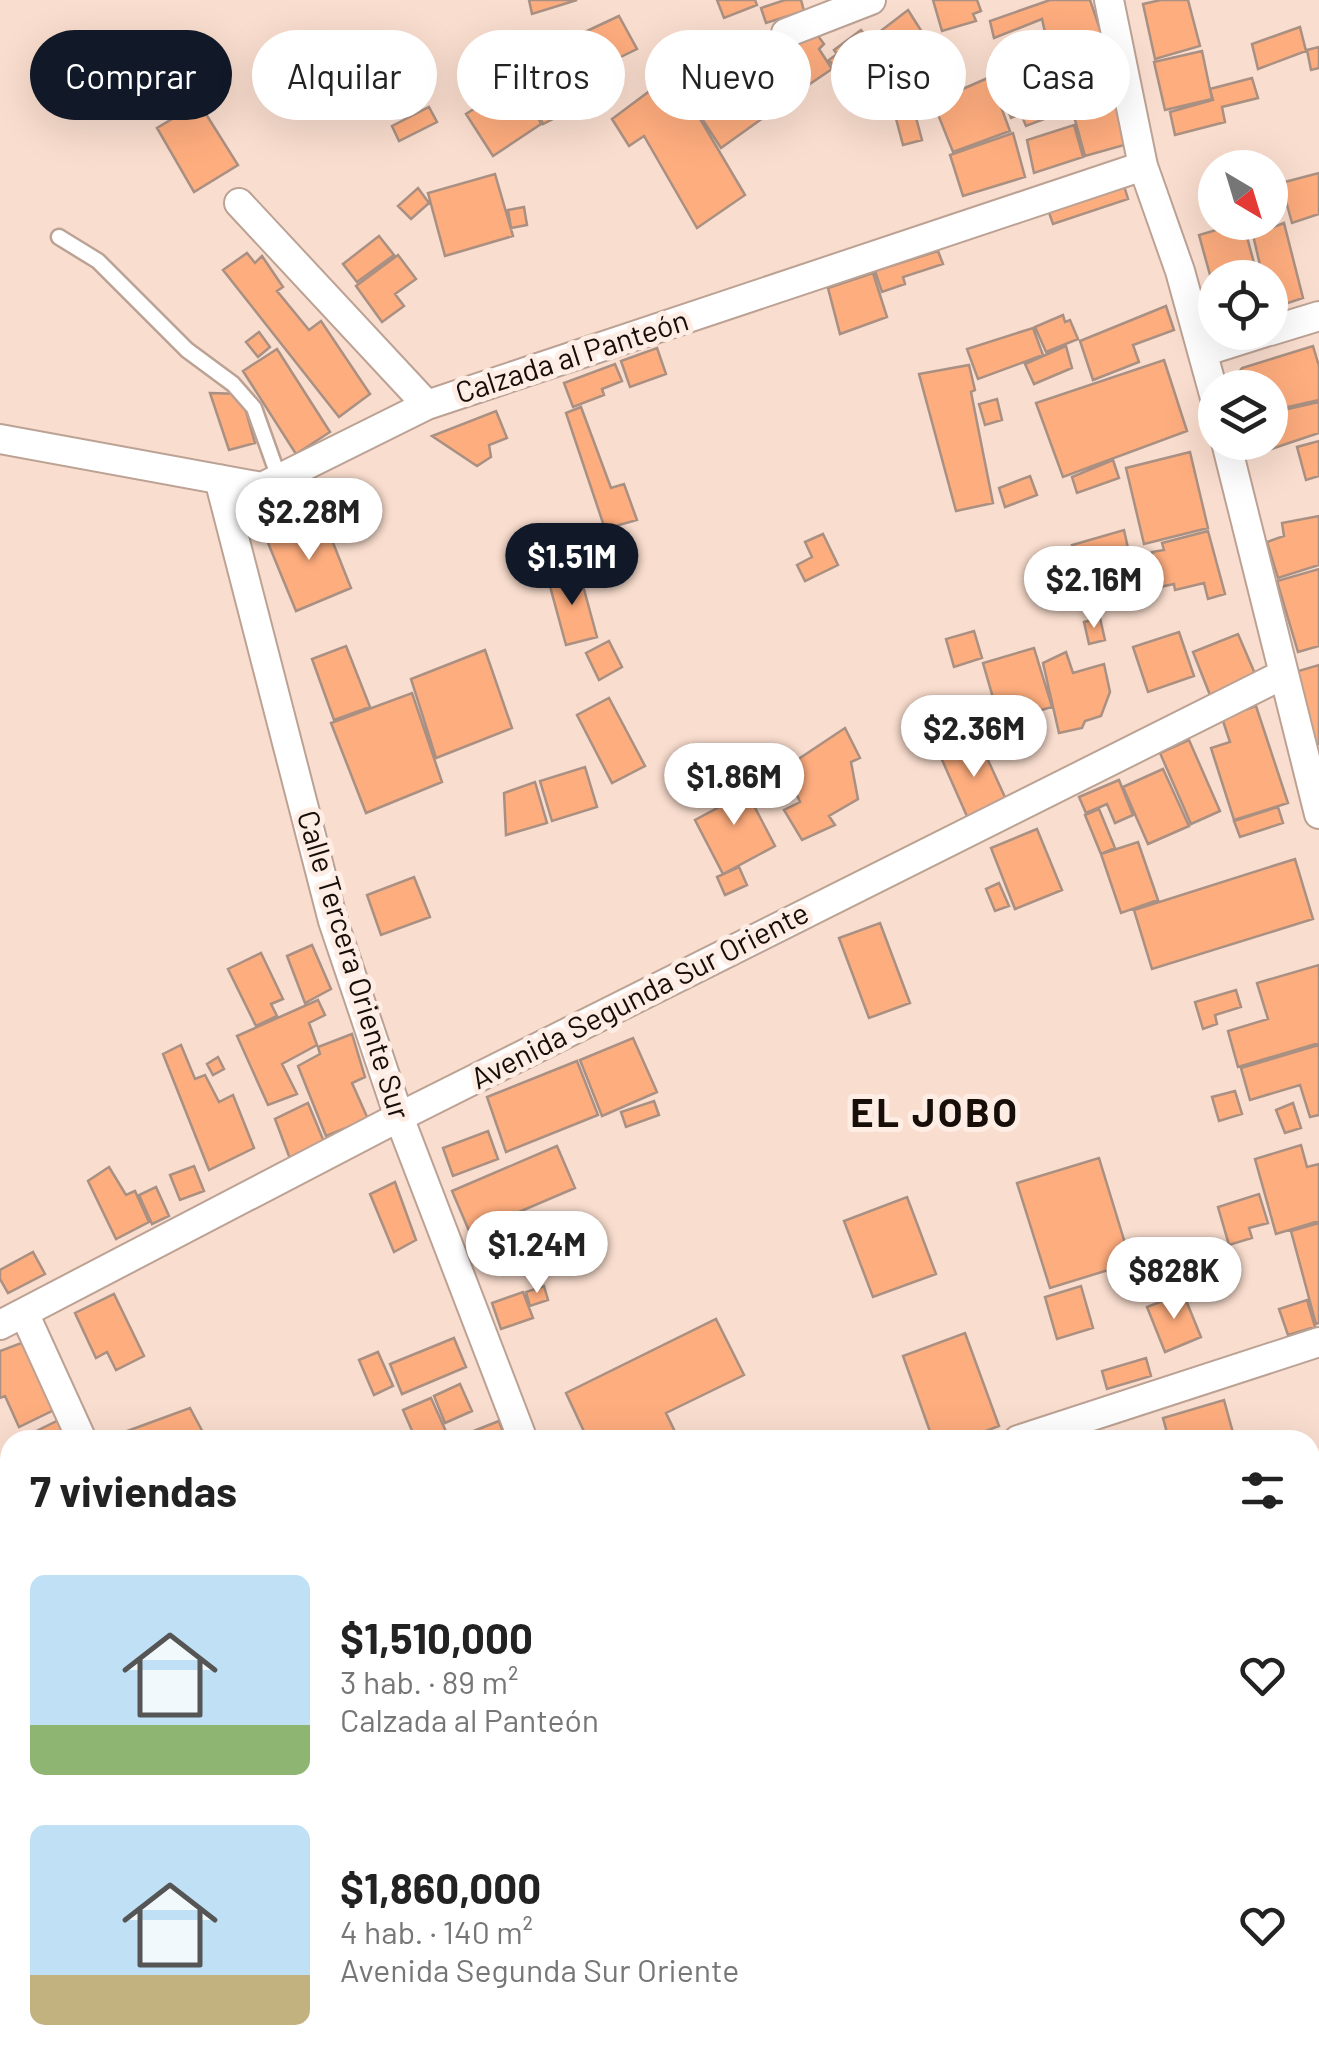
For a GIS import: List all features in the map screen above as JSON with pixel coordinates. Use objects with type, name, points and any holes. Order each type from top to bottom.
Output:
[{"type":"street","points":[[794,30],[872,0]]},
{"type":"street","points":[[1109,0],[1144,166],[1208,370]]},
{"type":"street","name":"Calzada al Panteón","points":[[0,439],[262,487],[427,405],[1144,166]]},
{"type":"street","points":[[239,203],[427,405]]},
{"type":"street","points":[[1288,326],[1319,316]]},
{"type":"street","points":[[1204,352],[1210,350]]},
{"type":"street","points":[[1230,460],[1319,814]]},
{"type":"street","name":"Calle Tercera Oriente Sur","points":[[219,479],[333,921],[400,1117],[520,1430]]},
{"type":"street","name":"Avenida Segunda Sur Oriente","points":[[13,1320],[400,1117],[1284,674]]},
{"type":"street","points":[[13,1320],[76,1430]]},
{"type":"street","points":[[1049,1430],[1319,1342]]},
{"type":"lane","points":[[59,237],[98,261],[187,350],[233,384],[254,408],[280,478]]},
{"type":"building","points":[[529,0],[577,0],[532,14]]},
{"type":"building","points":[[717,0],[755,0],[757,5],[724,18]]},
{"type":"building","points":[[785,0],[801,0],[804,11],[766,23],[761,8]]},
{"type":"building","points":[[933,0],[977,0],[981,11],[973,14],[976,21],[942,30]]},
{"type":"building","points":[[1050,0],[1090,0],[1100,30],[1044,30],[1042,19],[1014,30],[992,30],[990,21]]},
{"type":"building","points":[[1188,0],[1200,46],[1155,59],[1143,4]]},
{"type":"building","points":[[908,10],[921,30],[882,30]]},
{"type":"building","points":[[619,16],[637,49],[625,55],[625,30],[589,30]]},
{"type":"building","points":[[1300,27],[1306,51],[1258,69],[1252,44]]},
{"type":"building","points":[[813,29],[824,44],[819,49],[831,67],[811,83],[811,30]]},
{"type":"building","points":[[1319,47],[1319,68],[1311,70],[1307,50]]},
{"type":"building","points":[[1202,51],[1212,99],[1165,110],[1154,62]]},
{"type":"building","points":[[1252,78],[1258,98],[1222,107],[1225,122],[1175,135],[1170,112],[1213,100],[1210,89]]},
{"type":"building","points":[[986,79],[986,120],[1006,120],[1010,131],[953,152],[940,120],[966,120],[966,88]]},
{"type":"building","points":[[645,94],[645,120],[701,120],[745,195],[697,228],[644,136],[629,146],[613,120],[625,120],[625,109]]},
{"type":"building","points":[[170,120],[210,120],[238,165],[194,192],[157,128]]},
{"type":"building","points":[[404,120],[437,122],[399,141],[392,126]]},
{"type":"building","points":[[470,120],[539,120],[541,124],[493,156]]},
{"type":"building","points":[[703,120],[760,120],[721,148]]},
{"type":"building","points":[[896,120],[917,120],[922,140],[903,145]]},
{"type":"building","points":[[1075,120],[1121,120],[1128,144],[1085,156]]},
{"type":"building","points":[[1074,125],[1083,157],[1034,173],[1027,140]]},
{"type":"building","points":[[1013,133],[1025,177],[963,196],[950,155]]},
{"type":"building","points":[[1319,173],[1319,214],[1292,223],[1288,181]]},
{"type":"building","points":[[495,174],[513,236],[445,256],[428,193]]},
{"type":"building","points":[[1122,179],[1128,199],[1053,224],[1046,204]]},
{"type":"building","points":[[418,188],[429,203],[411,219],[398,206]]},
{"type":"building","points":[[524,207],[527,225],[511,228],[508,210]]},
{"type":"building","points":[[379,236],[394,255],[357,282],[343,264]]},
{"type":"building","points":[[1288,239],[1303,298],[1288,303],[1288,260],[1259,260],[1254,240]]},
{"type":"building","points":[[1200,240],[1248,240],[1253,260],[1206,260]]},
{"type":"building","points":[[938,251],[943,264],[903,277],[905,284],[882,292],[875,271]]},
{"type":"building","points":[[247,253],[255,263],[262,256],[283,287],[277,291],[309,330],[321,321],[370,394],[339,417],[223,270]]},
{"type":"building","points":[[398,255],[416,279],[395,294],[404,306],[382,322],[356,286]]},
{"type":"building","points":[[873,273],[887,317],[840,334],[828,288]]},
{"type":"building","points":[[1166,306],[1174,330],[1133,345],[1139,362],[1093,380],[1080,341]]},
{"type":"building","points":[[1063,315],[1065,322],[1070,320],[1078,339],[1046,352],[1035,327]]},
{"type":"building","points":[[1033,328],[1043,355],[978,379],[967,349]]},
{"type":"building","points":[[259,332],[270,347],[258,357],[246,342]]},
{"type":"building","points":[[1066,346],[1072,368],[1034,384],[1025,364]]},
{"type":"building","points":[[1313,346],[1319,366],[1319,400],[1288,407],[1288,370],[1242,368]]},
{"type":"building","points":[[657,348],[666,374],[630,387],[621,361]]},
{"type":"building","points":[[277,349],[330,432],[296,454],[243,371]]},
{"type":"building","points":[[1164,360],[1187,431],[1063,477],[1036,403]]},
{"type":"building","points":[[615,364],[622,381],[602,389],[604,395],[573,407],[564,383]]},
{"type":"building","points":[[969,365],[993,503],[956,511],[919,374]]},
{"type":"building","points":[[210,393],[241,394],[255,443],[229,450]]},
{"type":"building","points":[[997,399],[1002,420],[985,425],[979,404]]},
{"type":"building","points":[[1319,402],[1319,433],[1288,443],[1288,409]]},
{"type":"building","points":[[581,407],[611,488],[624,484],[637,520],[605,529],[566,413]]},
{"type":"building","points":[[496,411],[507,438],[489,445],[491,457],[477,466],[432,436]]},
{"type":"building","points":[[1319,441],[1319,476],[1306,480],[1297,447]]},
{"type":"building","points":[[1190,452],[1208,528],[1144,544],[1126,468]]},
{"type":"building","points":[[1113,460],[1119,478],[1077,493],[1072,477]]},
{"type":"building","points":[[1030,476],[1037,495],[1005,507],[999,488]]},
{"type":"building","points":[[322,515],[351,588],[296,611],[266,538]]},
{"type":"building","points":[[1319,516],[1319,565],[1278,578],[1267,542],[1284,536],[1282,523]]},
{"type":"building","points":[[1124,530],[1128,548],[1077,562],[1072,545]]},
{"type":"building","points":[[1208,531],[1225,594],[1208,599],[1204,583],[1175,590],[1174,584],[1160,587],[1152,552],[1164,550],[1162,543]]},
{"type":"building","points":[[823,534],[838,565],[805,581],[797,565],[812,557],[805,542]]},
{"type":"building","points":[[1319,569],[1319,646],[1298,652],[1277,581]]},
{"type":"building","points":[[579,571],[597,637],[566,645],[548,579]]},
{"type":"building","points":[[1100,618],[1105,640],[1089,644],[1084,622]]},
{"type":"building","points":[[974,631],[982,658],[954,667],[946,639]]},
{"type":"building","points":[[1179,632],[1194,676],[1148,692],[1133,647]]},
{"type":"building","points":[[1238,634],[1256,676],[1210,695],[1193,652]]},
{"type":"building","points":[[609,641],[622,667],[599,680],[586,653]]},
{"type":"building","points":[[346,646],[370,707],[334,720],[312,659]]},
{"type":"building","points":[[1034,648],[1052,707],[1000,722],[983,663]]},
{"type":"building","points":[[485,650],[512,728],[436,758],[411,679]]},
{"type":"building","points":[[1066,652],[1073,673],[1104,664],[1110,692],[1101,716],[1085,721],[1082,728],[1059,733],[1043,663]]},
{"type":"building","points":[[1319,665],[1319,744],[1316,745],[1295,672]]},
{"type":"building","points":[[412,693],[442,782],[366,813],[331,723]]},
{"type":"building","points":[[609,698],[645,766],[612,783],[577,715]]},
{"type":"building","points":[[1256,706],[1288,803],[1234,820],[1211,748],[1230,742],[1222,718]]},
{"type":"building","points":[[845,728],[860,758],[851,762],[858,799],[829,816],[835,825],[802,840],[784,810],[800,802],[785,768]]},
{"type":"building","points":[[977,736],[1009,806],[970,823],[939,753]]},
{"type":"building","points":[[1189,740],[1220,811],[1191,824],[1160,753]]},
{"type":"building","points":[[585,767],[597,807],[552,821],[540,781]]},
{"type":"building","points":[[1163,769],[1189,826],[1148,844],[1123,787]]},
{"type":"building","points":[[739,777],[775,846],[723,874],[695,820],[721,806],[713,791]]},
{"type":"building","points":[[1119,780],[1133,815],[1115,823],[1107,804],[1086,813],[1079,797]]},
{"type":"building","points":[[535,782],[547,823],[506,835],[504,793]]},
{"type":"building","points":[[1278,807],[1283,823],[1240,837],[1234,821]]},
{"type":"building","points":[[1099,809],[1115,848],[1101,854],[1085,815]]},
{"type":"building","points":[[1037,829],[1062,890],[1015,909],[991,848]]},
{"type":"building","points":[[1138,842],[1158,900],[1121,913],[1101,854]]},
{"type":"building","points":[[1295,859],[1313,919],[1152,969],[1134,910]]},
{"type":"building","points":[[739,867],[747,885],[725,895],[717,877]]},
{"type":"building","points":[[414,877],[430,917],[381,935],[367,895]]},
{"type":"building","points":[[999,883],[1009,906],[995,911],[986,889]]},
{"type":"building","points":[[880,923],[910,1003],[869,1018],[839,938]]},
{"type":"building","points":[[312,945],[331,989],[305,1003],[287,956]]},
{"type":"building","points":[[261,953],[283,999],[271,1004],[277,1016],[256,1026],[228,969]]},
{"type":"building","points":[[1319,965],[1319,1043],[1238,1067],[1228,1031],[1268,1019],[1257,983]]},
{"type":"building","points":[[1236,990],[1241,1007],[1215,1015],[1217,1024],[1203,1029],[1195,1002]]},
{"type":"building","points":[[318,1000],[325,1015],[309,1023],[317,1045],[282,1064],[297,1094],[268,1105],[237,1036]]},
{"type":"building","points":[[352,1034],[365,1077],[352,1083],[368,1119],[326,1136],[298,1066],[320,1054],[318,1047]]},
{"type":"building","points":[[633,1038],[657,1092],[602,1116],[580,1060]]},
{"type":"building","points":[[181,1045],[195,1079],[205,1075],[219,1102],[233,1095],[254,1148],[209,1170],[163,1054]]},
{"type":"building","points":[[1319,1045],[1319,1115],[1310,1117],[1300,1085],[1250,1100],[1241,1068]]},
{"type":"building","points":[[218,1057],[224,1069],[213,1075],[207,1064]]},
{"type":"building","points":[[577,1061],[598,1115],[506,1152],[487,1097]]},
{"type":"building","points":[[1235,1091],[1242,1114],[1219,1121],[1212,1097]]},
{"type":"building","points":[[654,1101],[659,1115],[626,1127],[621,1112]]},
{"type":"building","points":[[308,1103],[327,1149],[292,1164],[275,1119]]},
{"type":"building","points":[[1293,1103],[1301,1128],[1285,1133],[1276,1110]]},
{"type":"building","points":[[488,1131],[498,1159],[453,1176],[443,1148]]},
{"type":"building","points":[[1301,1145],[1307,1167],[1319,1164],[1319,1221],[1276,1234],[1255,1159]]},
{"type":"building","points":[[557,1146],[575,1188],[470,1233],[452,1191]]},
{"type":"building","points":[[1099,1158],[1131,1263],[1050,1288],[1017,1183]]},
{"type":"building","points":[[194,1166],[204,1191],[180,1200],[170,1175]]},
{"type":"building","points":[[109,1167],[126,1195],[135,1191],[149,1222],[116,1239],[88,1181]]},
{"type":"building","points":[[395,1182],[416,1240],[394,1252],[370,1194]]},
{"type":"building","points":[[156,1187],[169,1216],[152,1224],[139,1195]]},
{"type":"building","points":[[1259,1194],[1268,1223],[1249,1228],[1252,1238],[1229,1245],[1218,1207]]},
{"type":"building","points":[[907,1197],[936,1274],[873,1297],[844,1221]]},
{"type":"building","points":[[1319,1223],[1319,1323],[1316,1324],[1291,1231]]},
{"type":"building","points":[[33,1252],[45,1274],[8,1293],[0,1270]]},
{"type":"building","points":[[544,1286],[548,1300],[530,1306],[526,1292]]},
{"type":"building","points":[[1081,1286],[1093,1328],[1057,1339],[1045,1297]]},
{"type":"building","points":[[523,1292],[533,1318],[501,1329],[492,1303]]},
{"type":"building","points":[[1183,1293],[1201,1337],[1165,1352],[1147,1307]]},
{"type":"building","points":[[114,1294],[144,1356],[116,1370],[107,1352],[96,1358],[75,1313]]},
{"type":"building","points":[[1307,1300],[1315,1327],[1288,1335],[1279,1309]]},
{"type":"building","points":[[716,1319],[744,1375],[666,1413],[674,1430],[583,1430],[566,1393]]},
{"type":"building","points":[[965,1333],[999,1426],[988,1430],[929,1430],[903,1356]]},
{"type":"building","points":[[454,1338],[466,1367],[402,1394],[390,1364]]},
{"type":"building","points":[[24,1342],[56,1409],[19,1427],[5,1396],[0,1398],[0,1351]]},
{"type":"building","points":[[378,1352],[393,1386],[374,1395],[359,1360]]},
{"type":"building","points":[[1146,1358],[1151,1376],[1107,1389],[1102,1371]]},
{"type":"building","points":[[460,1384],[472,1411],[445,1423],[434,1396]]},
{"type":"building","points":[[431,1398],[445,1430],[412,1430],[403,1410]]},
{"type":"building","points":[[1224,1400],[1232,1430],[1166,1430],[1163,1418]]},
{"type":"building","points":[[190,1408],[202,1430],[130,1430]]},
{"type":"building","points":[[63,1418],[67,1430],[38,1430]]},
{"type":"building","points":[[499,1421],[502,1430],[476,1430]]},
{"type":"district","name":"EL JOBO","points":[[935,1113]]}]
